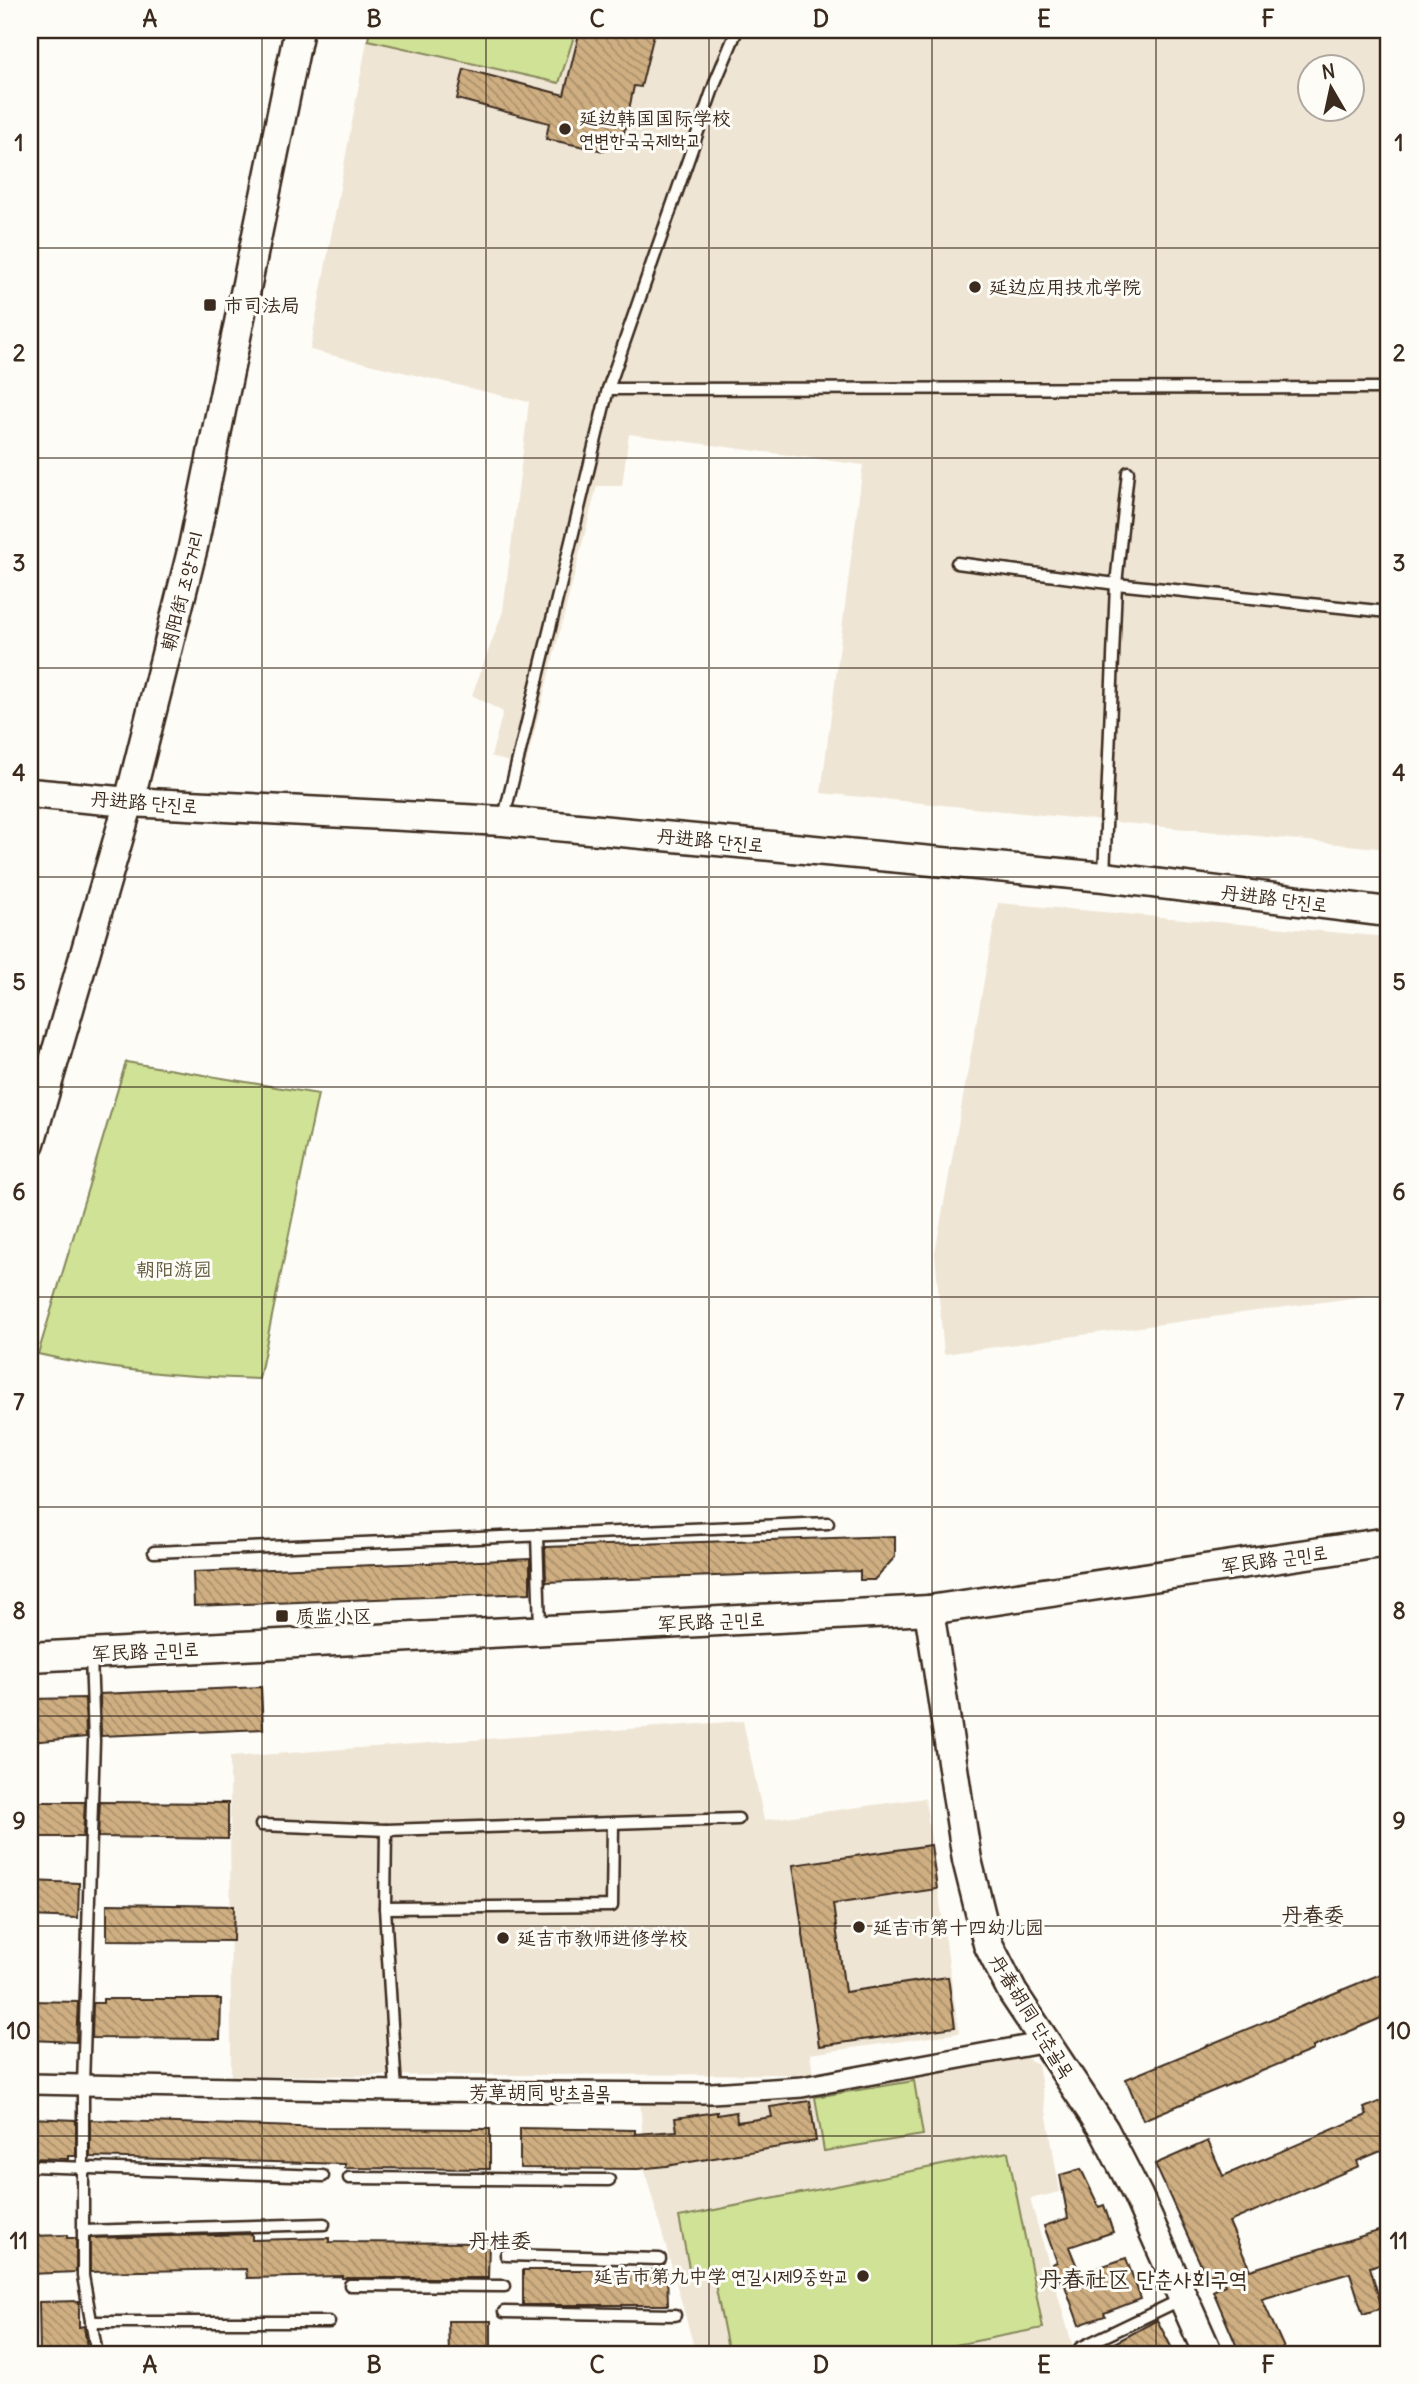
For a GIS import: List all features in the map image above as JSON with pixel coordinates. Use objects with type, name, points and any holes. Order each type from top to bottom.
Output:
[{"type":"street","name":"朝阳街 조양거리","points":[[30,1143],[130,802],[193,547],[299,30]]},
{"type":"street","name":"丹进路 단진로","points":[[30,793],[130,802],[503,821],[1104,877],[1388,912]]},
{"type":"street","name":"军民路 군민로","points":[[30,1657],[929,1610],[1388,1542]]},
{"type":"street","name":"丹春胡同 단춘골목","points":[[929,1610],[967,1860],[988,1944],[1013,1993],[1104,2130],[1138,2196],[1208,2354]]},
{"type":"street","name":"芳草胡同 방초골목","points":[[30,2084],[396,2091],[712,2093],[802,2087],[1047,2042]]},
{"type":"lane","points":[[503,821],[608,389],[707,105],[737,30]]},
{"type":"lane","points":[[608,389],[1388,387]]},
{"type":"lane","points":[[1104,877],[1116,584],[1128,472]]},
{"type":"lane","points":[[957,563],[1116,584],[1388,612]]},
{"type":"lane","points":[[154,1552],[828,1523]]},
{"type":"lane","points":[[537,1535],[540,1630]]},
{"type":"lane","points":[[91,1654],[94,1741],[83,2085],[83,2276],[97,2354]]},
{"type":"lane","points":[[261,1825],[386,1830],[738,1819]]},
{"type":"lane","points":[[385,1908],[612,1906],[613,1823]]},
{"type":"lane","points":[[386,1830],[385,1908],[396,2091]]},
{"type":"lane","points":[[30,2166],[323,2176]]},
{"type":"lane","points":[[349,2178],[609,2180]]},
{"type":"lane","points":[[83,2231],[324,2224]]},
{"type":"lane","points":[[506,2255],[660,2259]]},
{"type":"lane","points":[[351,2285],[505,2286]]},
{"type":"lane","points":[[1080,2348],[1184,2299]]},
{"type":"lane","points":[[504,2312],[675,2315]]},
{"type":"lane","points":[[91,2322],[329,2322]]},
{"type":"shaded area","points":[[369,30],[1388,30],[1388,849],[821,793],[863,465],[629,434],[622,486],[597,486],[525,768],[491,756],[503,712],[472,695],[503,611],[529,402],[310,350]]},
{"type":"shaded area","points":[[998,903],[1388,937],[1388,1293],[944,1354],[935,1253]]},
{"type":"shaded area","name":"延吉市教师进修学校","points":[[743,1721],[764,1820],[925,1798],[959,2033],[810,2054],[813,2074],[231,2076],[230,1757]]},
{"type":"shaded area","name":"延吉市第九中学 연길시제9중학교","points":[[1024,2057],[1038,2064],[1060,2192],[1030,2199],[1075,2354],[696,2354],[645,2172],[640,2099],[799,2094]]},
{"type":"green space","points":[[370,30],[576,30],[559,83],[368,40]]},
{"type":"green space","name":"朝阳游园","points":[[126,1062],[318,1094],[259,1379],[148,1372],[92,1365],[38,1354]]},
{"type":"green space","points":[[914,2081],[923,2135],[824,2151],[815,2097]]},
{"type":"green space","points":[[1008,2152],[1043,2328],[909,2354],[729,2354],[712,2269],[690,2273],[679,2217]]},
{"type":"building","points":[[580,30],[655,30],[641,87],[634,86],[624,133],[609,130],[604,151],[546,139],[549,123],[457,99],[464,69],[564,95]]},
{"type":"building","points":[[895,1536],[895,1557],[874,1580],[860,1580],[860,1571],[546,1582],[545,1547]]},
{"type":"building","points":[[530,1559],[530,1593],[194,1606],[193,1572]]},
{"type":"building","points":[[261,1687],[263,1729],[101,1736],[100,1694]]},
{"type":"building","points":[[85,1698],[86,1737],[30,1742],[30,1699]]},
{"type":"building","points":[[30,1802],[85,1802],[83,1837],[30,1837]]},
{"type":"building","points":[[100,1802],[228,1803],[228,1839],[98,1837]]},
{"type":"building","points":[[931,1845],[937,1889],[833,1904],[845,1992],[948,1977],[955,2027],[819,2046],[793,1865]]},
{"type":"building","points":[[30,1881],[79,1883],[78,1918],[30,1916]]},
{"type":"building","points":[[107,1904],[234,1906],[233,1941],[107,1940]]},
{"type":"building","points":[[1388,1971],[1388,2015],[1313,2047],[1313,2050],[1143,2120],[1126,2079]]},
{"type":"building","points":[[103,1999],[221,1999],[220,2039],[92,2038],[93,2003],[103,2003]]},
{"type":"building","points":[[30,2001],[78,2002],[76,2042],[30,2040]]},
{"type":"building","points":[[1388,2098],[1388,2148],[1357,2161],[1359,2166],[1229,2222],[1250,2270],[1388,2228],[1388,2261],[1370,2267],[1382,2308],[1363,2314],[1350,2273],[1262,2299],[1284,2348],[1270,2354],[1240,2354],[1213,2291],[1225,2285],[1219,2271],[1206,2276],[1155,2164],[1208,2141],[1223,2176],[1367,2115],[1364,2108]]},
{"type":"building","points":[[810,2101],[816,2141],[638,2169],[520,2168],[520,2128],[635,2130],[635,2134],[677,2131],[675,2118],[736,2112],[737,2122],[772,2117],[770,2107]]},
{"type":"building","points":[[30,2118],[76,2120],[76,2156],[68,2156],[68,2159],[30,2158]]},
{"type":"building","points":[[90,2120],[326,2128],[490,2129],[490,2169],[345,2168],[345,2164],[90,2157]]},
{"type":"building","points":[[1081,2169],[1099,2207],[1104,2205],[1113,2232],[1069,2247],[1080,2274],[1126,2258],[1141,2299],[1079,2325],[1064,2283],[1061,2284],[1052,2264],[1057,2262],[1044,2226],[1068,2218],[1060,2175]]},
{"type":"building","points":[[252,2234],[252,2240],[329,2238],[329,2242],[489,2243],[488,2278],[247,2278],[246,2269],[90,2272],[90,2238]]},
{"type":"building","points":[[67,2235],[67,2238],[76,2238],[76,2272],[30,2274],[30,2236]]},
{"type":"building","points":[[523,2270],[667,2270],[668,2305],[523,2305]]},
{"type":"building","points":[[79,2301],[79,2327],[84,2326],[88,2354],[40,2354],[39,2302]]},
{"type":"building","points":[[1157,2320],[1175,2354],[1093,2354],[1126,2337]]},
{"type":"building","points":[[448,2321],[491,2321],[491,2354],[449,2354]]},
{"type":"place","name":"延边韩国国际学校 연변한국국제학교","points":[[565,129]]},
{"type":"place","name":"延边应用技术学院","points":[[975,287]]},
{"type":"place","name":"市司法局","points":[[210,305]]},
{"type":"place","name":"质监小区","points":[[282,1616]]},
{"type":"place","name":"延吉市第十四幼儿园","points":[[859,1927]]},
{"type":"place","name":"延吉市教师进修学校","points":[[503,1938]]},
{"type":"place","name":"延吉市第九中学 연길시제9중학교","points":[[863,2276]]},
{"type":"district","name":"丹春委","points":[[1313,1915]]},
{"type":"district","name":"丹桂委","points":[[500,2241]]},
{"type":"district","name":"丹春社区 단춘사회구역","points":[[1143,2279]]}]
